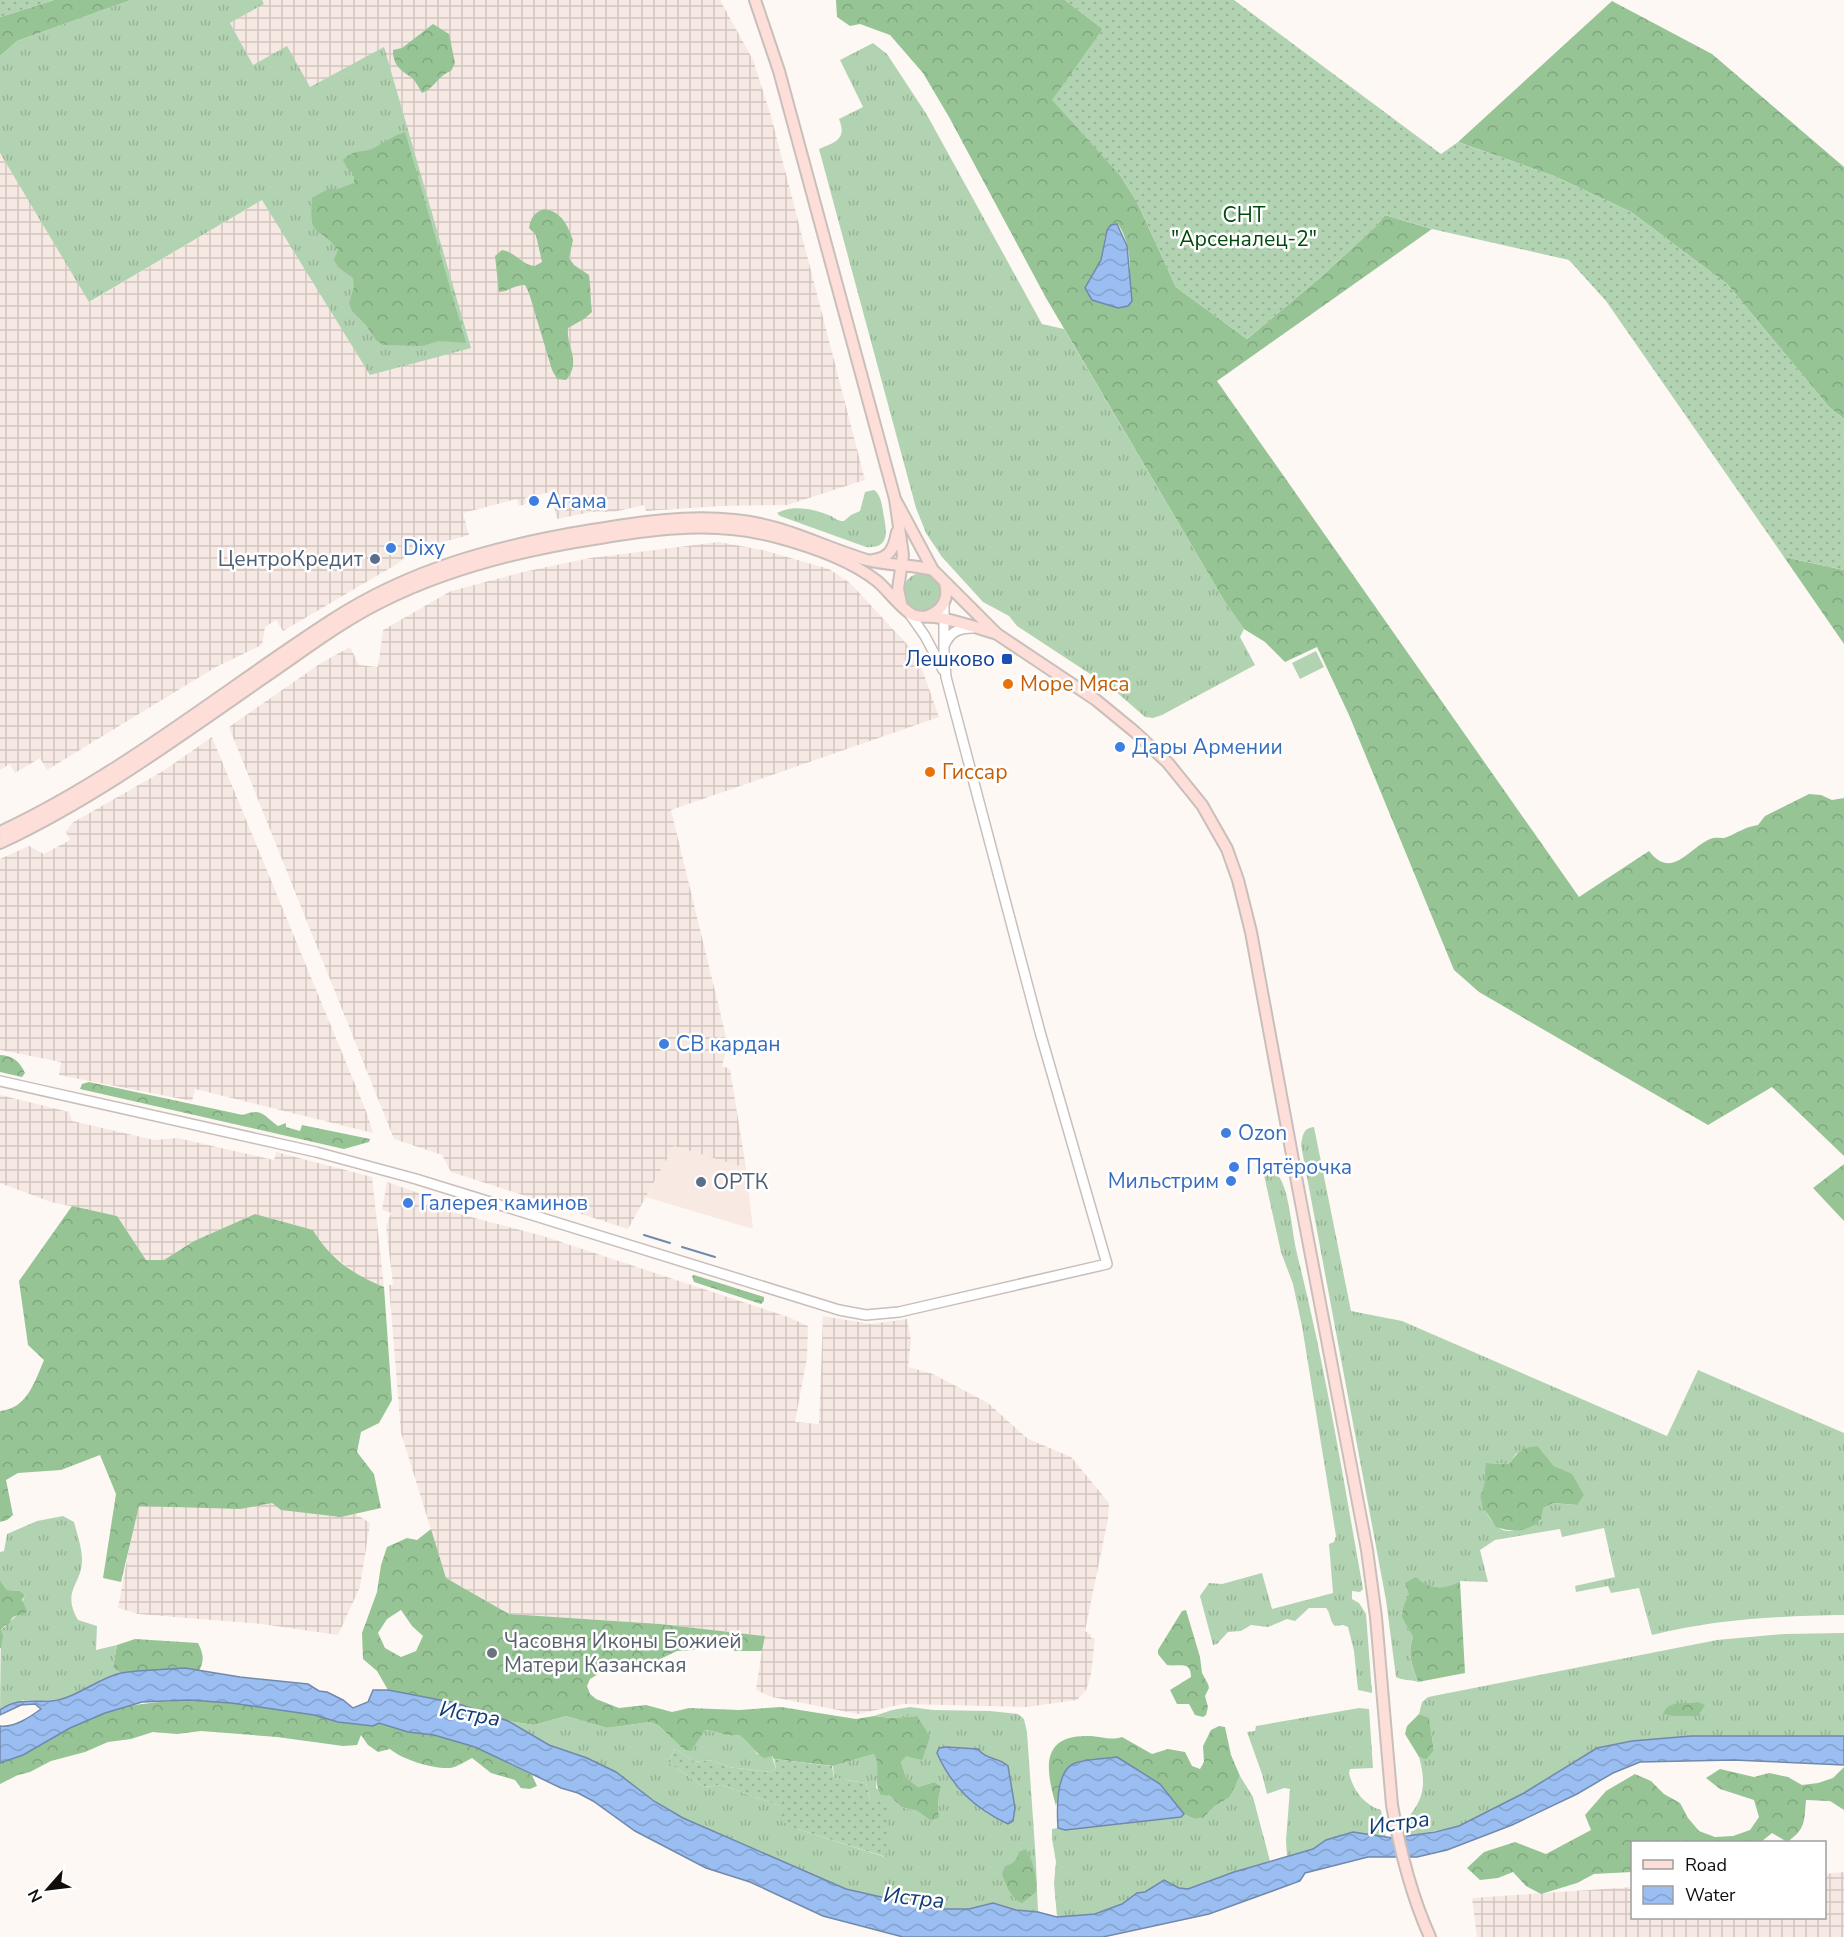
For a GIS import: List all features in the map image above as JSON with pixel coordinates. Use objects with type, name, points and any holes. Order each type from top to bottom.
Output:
[{"type":"main road","points":[[755,0],[772,47],[792,116],[895,499],[901,533],[903,567],[898,589],[901,604]]},
{"type":"main road","points":[[895,499],[913,536],[947,589],[944,603],[935,613],[922,616]]},
{"type":"main road","points":[[0,832],[73,795],[120,766],[334,619],[403,581],[474,555],[606,527],[708,518],[738,520],[781,529],[868,560],[937,573],[997,634],[1096,700],[1168,763],[1191,789],[1214,823],[1227,849],[1238,880],[1251,932],[1367,1550],[1376,1617],[1389,1772],[1397,1836],[1416,1902],[1430,1937]]},
{"type":"main road","points":[[868,560],[880,559],[891,552],[895,546],[898,523]]},
{"type":"main road","points":[[0,843],[78,803],[125,774],[338,627],[407,589],[478,564],[571,542],[690,528],[738,529],[776,537],[846,562],[878,582],[909,613],[944,619],[997,634]]},
{"type":"main road","points":[[900,582],[908,573],[920,568]]},
{"type":"street","points":[[944,603],[946,677]]},
{"type":"street","points":[[0,1081],[316,1152],[416,1179],[839,1310],[866,1315],[908,1311],[1107,1264],[1040,1032],[946,677],[933,649],[909,613]]},
{"type":"street","points":[[944,648],[948,638],[958,629],[977,628]]},
{"type":"shaded area","points":[[262,0],[720,0],[753,60],[771,116],[865,480],[787,505],[720,506],[646,511],[644,505],[613,512],[591,512],[557,519],[550,492],[525,498],[526,504],[519,506],[517,499],[463,513],[469,535],[413,550],[397,564],[283,631],[276,620],[265,627],[262,645],[216,667],[47,770],[40,758],[15,773],[10,764],[0,770],[0,153],[90,302],[262,200],[384,48],[310,87],[253,65],[230,23],[264,4]]},
{"type":"shaded area","points":[[719,542],[763,550],[829,569],[850,583],[917,655],[939,717],[671,810],[724,1028],[727,1046],[722,1066],[730,1069],[746,1168],[674,1146],[628,1229],[451,1172],[442,1155],[394,1139],[229,727],[321,663],[350,647],[359,665],[378,667],[383,630],[451,591],[523,572],[590,558]]},
{"type":"shaded area","points":[[212,737],[366,1111],[373,1133],[195,1089],[192,1101],[59,1075],[61,1062],[0,1050],[0,859],[29,846],[44,854],[70,840],[66,832],[72,823],[163,771]]},
{"type":"shaded area","points":[[0,1095],[69,1112],[72,1121],[154,1140],[178,1138],[274,1160],[276,1152],[372,1177],[384,1287],[358,1276],[322,1246],[313,1230],[255,1214],[194,1241],[164,1260],[146,1260],[117,1216],[51,1202],[0,1183]]},
{"type":"shaded area","name":"ОРТК","points":[[674,1146],[746,1168],[753,1229],[646,1197]]},
{"type":"shaded area","points":[[387,1182],[424,1195],[422,1204],[543,1236],[788,1317],[808,1326],[807,1358],[795,1422],[819,1424],[823,1316],[871,1324],[907,1319],[911,1341],[908,1367],[933,1374],[988,1403],[1028,1439],[1071,1457],[1109,1503],[1108,1519],[1085,1631],[1095,1639],[1091,1674],[1086,1690],[1077,1700],[1027,1707],[903,1704],[858,1714],[772,1697],[756,1690],[764,1636],[660,1624],[509,1614],[446,1578],[401,1433],[389,1285],[393,1285],[386,1226],[391,1213],[382,1210]]},
{"type":"shaded area","points":[[162,1433],[274,1463],[370,1523],[360,1587],[338,1635],[262,1624],[138,1614],[118,1608],[134,1522]]},
{"type":"shaded area","points":[[1844,1872],[1844,1937],[1477,1937],[1472,1898],[1631,1887],[1631,1919],[1826,1919],[1826,1874]]},
{"type":"green space","points":[[0,0],[54,0],[0,17]]},
{"type":"green space","points":[[54,0],[131,0],[17,41],[0,56],[0,17]]},
{"type":"green space","points":[[131,0],[262,0],[264,4],[230,23],[253,65],[287,46],[310,87],[384,47],[471,348],[370,375],[262,200],[89,302],[0,153],[0,56],[17,41]]},
{"type":"green space","points":[[836,0],[1065,0],[1103,29],[1053,100],[1120,175],[1137,202],[1176,287],[1247,339],[1323,275],[1385,215],[1432,229],[1217,381],[1579,897],[1649,851],[1658,860],[1666,863],[1674,862],[1713,838],[1725,838],[1758,825],[1765,816],[1809,794],[1821,795],[1832,800],[1844,798],[1844,1156],[1772,1087],[1708,1125],[1479,992],[1454,970],[1349,715],[1317,647],[1285,662],[1265,642],[1244,629],[1225,602],[1046,298],[923,73],[890,35],[860,24],[850,26],[837,17]],"holes":[[[1118,224],[1129,253],[1130,285],[1128,306],[1117,308],[1092,300],[1085,288],[1101,260],[1105,236],[1111,225]]]},
{"type":"green space","name":"СНТ \"Арсеналец-2\"","points":[[1065,0],[1234,0],[1441,154],[1458,142],[1554,176],[1631,212],[1727,284],[1829,407],[1844,419],[1844,570],[1784,557],[1606,301],[1569,260],[1432,229],[1385,215],[1323,275],[1247,339],[1176,287],[1137,202],[1120,175],[1052,100],[1103,29]]},
{"type":"green space","points":[[1612,1],[1712,54],[1844,167],[1844,419],[1829,407],[1727,284],[1631,212],[1554,176],[1458,142]]},
{"type":"green space","points":[[433,24],[449,34],[455,63],[451,71],[422,93],[412,78],[398,66],[394,60],[393,50],[402,48]]},
{"type":"green space","points":[[873,43],[887,54],[927,115],[1042,324],[1064,329],[1225,602],[1244,629],[1240,637],[1255,665],[1162,715],[1153,718],[1145,717],[1113,689],[1017,626],[1009,616],[983,602],[942,557],[926,533],[916,508],[819,149],[835,142],[841,135],[839,119],[863,107],[840,60]]},
{"type":"green space","points":[[405,132],[466,343],[439,341],[422,346],[383,345],[376,340],[366,325],[352,311],[349,303],[354,287],[353,278],[338,267],[334,260],[338,250],[316,230],[312,221],[312,198],[328,189],[338,189],[354,183],[354,174],[343,160],[351,154],[370,150]]},
{"type":"green space","points":[[544,209],[560,216],[566,224],[573,240],[569,258],[574,265],[589,275],[590,280],[592,312],[568,328],[573,367],[566,380],[557,379],[552,370],[525,285],[499,292],[495,256],[502,250],[530,265],[535,266],[542,262],[536,235],[529,228],[534,216]]},
{"type":"green space","points":[[874,490],[881,502],[886,534],[883,543],[874,547],[866,547],[777,513],[783,510],[804,508],[844,521],[860,511],[865,492]]},
{"type":"green space","points":[[1784,557],[1844,570],[1844,644]]},
{"type":"green space","points":[[922,573],[936,578],[941,592],[936,606],[922,611],[908,606],[903,592],[908,578]]},
{"type":"green space","points":[[1316,651],[1324,667],[1300,679],[1292,663]]},
{"type":"green space","points":[[0,1055],[18,1062],[25,1073],[22,1077],[0,1072]]},
{"type":"green space","points":[[89,1082],[243,1115],[259,1112],[278,1126],[286,1123],[286,1127],[300,1131],[302,1125],[370,1139],[369,1142],[344,1149],[80,1089],[82,1084]]},
{"type":"green space","points":[[1314,1127],[1351,1311],[1402,1321],[1667,1436],[1698,1370],[1844,1433],[1844,1615],[1747,1619],[1700,1625],[1652,1635],[1639,1588],[1611,1593],[1608,1586],[1576,1592],[1575,1586],[1615,1577],[1604,1528],[1562,1537],[1560,1529],[1495,1540],[1480,1550],[1488,1582],[1460,1581],[1449,1587],[1438,1589],[1425,1586],[1415,1592],[1406,1602],[1401,1616],[1413,1637],[1410,1654],[1418,1682],[1396,1677],[1386,1600],[1301,1145],[1304,1133]],"holes":[[[1538,1446],[1554,1466],[1565,1472],[1577,1505],[1553,1503],[1542,1508],[1541,1521],[1509,1531],[1498,1527],[1487,1513],[1480,1496],[1486,1486],[1486,1463],[1509,1464],[1516,1454]]]},
{"type":"green space","points":[[1844,1164],[1844,1221],[1813,1188]]},
{"type":"green space","points":[[1262,1166],[1276,1173],[1284,1187],[1316,1337],[1363,1589],[1360,1592],[1352,1591],[1352,1599],[1359,1603],[1366,1614],[1372,1693],[1358,1690],[1354,1651],[1348,1627],[1335,1626],[1326,1608],[1309,1608],[1295,1621],[1287,1619],[1268,1627],[1251,1625],[1241,1631],[1228,1632],[1217,1644],[1213,1645],[1200,1596],[1209,1583],[1222,1584],[1262,1573],[1272,1609],[1333,1593],[1329,1544],[1334,1542],[1336,1536],[1302,1326],[1293,1284],[1281,1252]]},
{"type":"green space","points":[[72,1206],[117,1216],[146,1260],[164,1260],[194,1241],[255,1214],[313,1230],[335,1258],[363,1277],[384,1287],[392,1400],[379,1423],[361,1432],[357,1452],[374,1474],[381,1508],[341,1517],[281,1510],[272,1503],[240,1509],[139,1506],[121,1582],[103,1578],[116,1494],[100,1455],[61,1470],[18,1473],[6,1480],[13,1515],[0,1522],[0,1411],[9,1409],[23,1400],[29,1393],[44,1360],[28,1345],[19,1281]]},
{"type":"green space","points":[[692,1276],[764,1297],[764,1301],[761,1304],[694,1282]]},
{"type":"green space","points":[[1538,1446],[1554,1466],[1572,1474],[1584,1495],[1577,1505],[1553,1503],[1543,1508],[1541,1520],[1525,1529],[1514,1531],[1496,1527],[1483,1507],[1480,1496],[1486,1463],[1509,1464],[1521,1451]]},
{"type":"green space","points":[[63,1516],[74,1522],[82,1555],[81,1569],[72,1594],[73,1610],[78,1620],[97,1626],[96,1650],[117,1645],[113,1668],[121,1673],[62,1699],[23,1700],[0,1710],[1,1630],[17,1615],[25,1595],[20,1591],[7,1590],[0,1580],[0,1552],[4,1551],[7,1534],[37,1521]]},
{"type":"green space","points":[[431,1529],[446,1578],[509,1614],[660,1624],[765,1636],[762,1651],[735,1651],[719,1644],[709,1644],[694,1650],[677,1651],[654,1662],[605,1670],[590,1679],[587,1686],[590,1694],[596,1699],[619,1708],[646,1705],[672,1712],[689,1708],[739,1710],[781,1707],[856,1719],[874,1716],[891,1718],[917,1716],[930,1737],[922,1760],[906,1756],[901,1762],[906,1777],[918,1787],[934,1782],[941,1786],[938,1802],[939,1818],[931,1821],[917,1811],[901,1807],[889,1795],[881,1795],[877,1785],[877,1764],[874,1754],[833,1766],[774,1759],[772,1756],[764,1758],[739,1735],[730,1736],[705,1730],[691,1751],[683,1749],[658,1725],[650,1722],[607,1728],[566,1716],[534,1725],[508,1721],[456,1703],[388,1690],[377,1671],[363,1659],[362,1633],[377,1592],[381,1565],[387,1547],[407,1538],[417,1540]],"holes":[[[401,1610],[412,1626],[423,1636],[416,1651],[401,1657],[385,1648],[378,1633],[387,1619]]]},
{"type":"green space","points":[[1416,1577],[1426,1585],[1437,1588],[1460,1581],[1465,1673],[1418,1682],[1410,1654],[1413,1637],[1401,1616],[1409,1594],[1405,1583]]},
{"type":"green space","points":[[0,1580],[7,1590],[20,1591],[25,1595],[22,1600],[27,1611],[23,1615],[14,1616],[10,1623],[1,1630],[3,1636],[1,1648],[0,1648]]},
{"type":"green space","points":[[1186,1610],[1200,1657],[1202,1673],[1209,1688],[1205,1696],[1208,1707],[1203,1717],[1195,1715],[1189,1704],[1177,1704],[1170,1690],[1191,1677],[1189,1668],[1184,1665],[1167,1665],[1158,1654],[1158,1650],[1182,1611]]},
{"type":"green space","points":[[1844,1633],[1844,1736],[1691,1736],[1632,1741],[1597,1748],[1525,1793],[1459,1826],[1409,1836],[1407,1819],[1421,1797],[1423,1783],[1419,1757],[1426,1760],[1434,1751],[1429,1719],[1419,1714],[1422,1702],[1428,1697],[1717,1640],[1784,1634]]},
{"type":"green space","points":[[135,1639],[198,1643],[203,1657],[201,1667],[199,1671],[185,1668],[121,1673],[113,1668],[117,1645]]},
{"type":"green space","points":[[189,1700],[231,1703],[314,1715],[338,1722],[373,1726],[379,1723],[408,1732],[434,1735],[475,1747],[532,1775],[537,1786],[530,1789],[521,1788],[515,1780],[491,1773],[472,1758],[456,1766],[443,1768],[410,1760],[390,1749],[378,1752],[368,1745],[361,1735],[357,1745],[343,1746],[277,1737],[201,1731],[177,1734],[153,1732],[131,1739],[108,1742],[85,1752],[51,1761],[0,1784],[0,1763],[92,1717],[137,1705]]},
{"type":"green space","points":[[1698,1702],[1705,1705],[1698,1716],[1663,1714],[1673,1704]]},
{"type":"green space","points":[[910,1707],[933,1710],[990,1711],[1018,1714],[1024,1719],[1027,1732],[1038,1912],[1016,1910],[993,1903],[969,1909],[934,1909],[846,1889],[683,1818],[587,1758],[549,1745],[508,1721],[534,1725],[566,1716],[607,1728],[650,1722],[658,1725],[683,1749],[705,1730],[730,1736],[739,1735],[747,1739],[757,1754],[772,1756],[776,1769],[770,1772],[729,1767],[710,1760],[695,1762],[675,1749],[668,1762],[704,1787],[722,1785],[780,1806],[797,1829],[885,1857],[866,1783],[834,1778],[833,1766],[874,1754],[879,1761],[876,1788],[889,1795],[901,1807],[917,1811],[931,1821],[939,1818],[938,1802],[941,1786],[934,1782],[918,1787],[906,1777],[901,1762],[906,1755],[917,1716],[891,1718],[874,1716]],"holes":[[[946,1747],[978,1749],[983,1756],[1005,1763],[983,1811],[953,1782]]]},
{"type":"green space","points":[[1359,1708],[1369,1709],[1373,1768],[1350,1769],[1349,1773],[1360,1796],[1381,1810],[1386,1837],[1353,1832],[1326,1840],[1313,1849],[1287,1856],[1290,1789],[1284,1788],[1267,1794],[1247,1732],[1255,1731],[1256,1726]]},
{"type":"green space","points":[[1419,1714],[1429,1718],[1434,1751],[1426,1760],[1419,1757],[1405,1734],[1407,1726]]},
{"type":"green space","points":[[1219,1726],[1225,1727],[1231,1755],[1240,1776],[1230,1797],[1215,1806],[1203,1818],[1194,1819],[1184,1814],[1160,1784],[1062,1779],[1056,1806],[1049,1768],[1054,1748],[1061,1741],[1073,1737],[1122,1737],[1152,1754],[1168,1749],[1185,1752],[1192,1766],[1200,1769],[1204,1762],[1203,1746],[1211,1730]]},
{"type":"green space","points":[[675,1749],[695,1762],[710,1760],[729,1767],[770,1772],[776,1769],[774,1759],[832,1766],[834,1778],[866,1783],[870,1799],[888,1801],[886,1857],[797,1829],[777,1819],[780,1806],[722,1785],[704,1787],[668,1762]]},
{"type":"green space","points":[[1844,1767],[1844,1810],[1830,1801],[1806,1800],[1801,1829],[1788,1841],[1772,1833],[1762,1841],[1631,1841],[1631,1872],[1594,1874],[1577,1883],[1541,1894],[1526,1886],[1513,1872],[1498,1878],[1480,1880],[1467,1868],[1484,1852],[1515,1842],[1546,1854],[1591,1830],[1585,1815],[1606,1791],[1635,1774],[1651,1781],[1664,1794],[1680,1803],[1688,1818],[1699,1831],[1715,1837],[1733,1836],[1750,1830],[1759,1817],[1754,1800],[1720,1789],[1706,1778],[1720,1769],[1754,1777],[1769,1773],[1788,1777],[1802,1785],[1833,1778]]},
{"type":"green space","points":[[1240,1776],[1253,1797],[1270,1861],[1188,1889],[1179,1888],[1164,1880],[1145,1892],[1137,1893],[1122,1904],[1095,1914],[1057,1917],[1054,1883],[1056,1862],[1052,1829],[1065,1830],[1181,1817],[1184,1814],[1194,1819],[1203,1818],[1215,1806],[1230,1797]]},
{"type":"green space","points":[[1026,1849],[1034,1870],[1036,1892],[1022,1903],[1012,1895],[1002,1874],[1005,1866],[1013,1863],[1019,1852]]},
{"type":"water","points":[[1117,224],[1127,246],[1132,301],[1128,306],[1118,308],[1092,300],[1085,288],[1101,260],[1107,230],[1111,225]]},
{"type":"water","name":"Истра","points":[[185,1668],[240,1677],[308,1684],[343,1700],[353,1708],[368,1702],[373,1690],[388,1690],[456,1703],[508,1721],[549,1745],[587,1758],[616,1772],[654,1801],[683,1818],[846,1889],[934,1909],[969,1909],[993,1903],[1016,1910],[1057,1917],[1095,1914],[1122,1904],[1137,1893],[1145,1892],[1164,1880],[1179,1888],[1188,1889],[1234,1872],[1313,1849],[1326,1840],[1353,1832],[1393,1838],[1459,1826],[1524,1793],[1597,1748],[1632,1741],[1691,1736],[1844,1736],[1844,1765],[1733,1760],[1640,1762],[1613,1773],[1577,1794],[1512,1825],[1447,1850],[1417,1857],[1368,1857],[1305,1873],[1300,1881],[1209,1914],[1103,1937],[903,1937],[823,1916],[750,1882],[706,1868],[635,1831],[578,1793],[561,1788],[475,1747],[379,1723],[373,1726],[338,1722],[314,1715],[231,1703],[189,1700],[142,1702],[105,1713],[70,1728],[23,1755],[0,1763],[0,1726],[16,1724],[41,1709],[35,1704],[21,1705],[0,1715],[0,1710],[8,1705],[23,1701],[62,1699],[121,1673]]},
{"type":"water","points":[[939,1748],[978,1749],[981,1753],[1008,1766],[1015,1808],[1013,1821],[1008,1824],[996,1818],[965,1795],[950,1776],[937,1753]]},
{"type":"water","points":[[1117,1757],[1160,1784],[1184,1814],[1181,1817],[1065,1830],[1058,1828],[1058,1793],[1067,1769],[1082,1761]]},
{"type":"waterway","points":[[644,1235],[670,1243]]},
{"type":"waterway","points":[[682,1247],[715,1257]]},
{"type":"place","name":"Агама","points":[[534,501]]},
{"type":"place","name":"Dixy","points":[[391,548]]},
{"type":"place","name":"ЦентроКредит","points":[[375,559]]},
{"type":"place","name":"Лешково","points":[[1007,659]]},
{"type":"place","name":"Море Мяса","points":[[1008,684]]},
{"type":"place","name":"Дары Армении","points":[[1120,747]]},
{"type":"place","name":"Гиссар","points":[[930,772]]},
{"type":"place","name":"СВ кардан","points":[[664,1044]]},
{"type":"place","name":"Ozon","points":[[1226,1133]]},
{"type":"place","name":"Пятёрочка","points":[[1234,1167]]},
{"type":"place","name":"Мильстрим","points":[[1231,1181]]},
{"type":"place","name":"ОРТК","points":[[701,1182]]},
{"type":"place","name":"Галерея каминов","points":[[408,1203]]},
{"type":"place","name":"Часовня Иконы Божией Матери Казанская","points":[[492,1653]]}]
